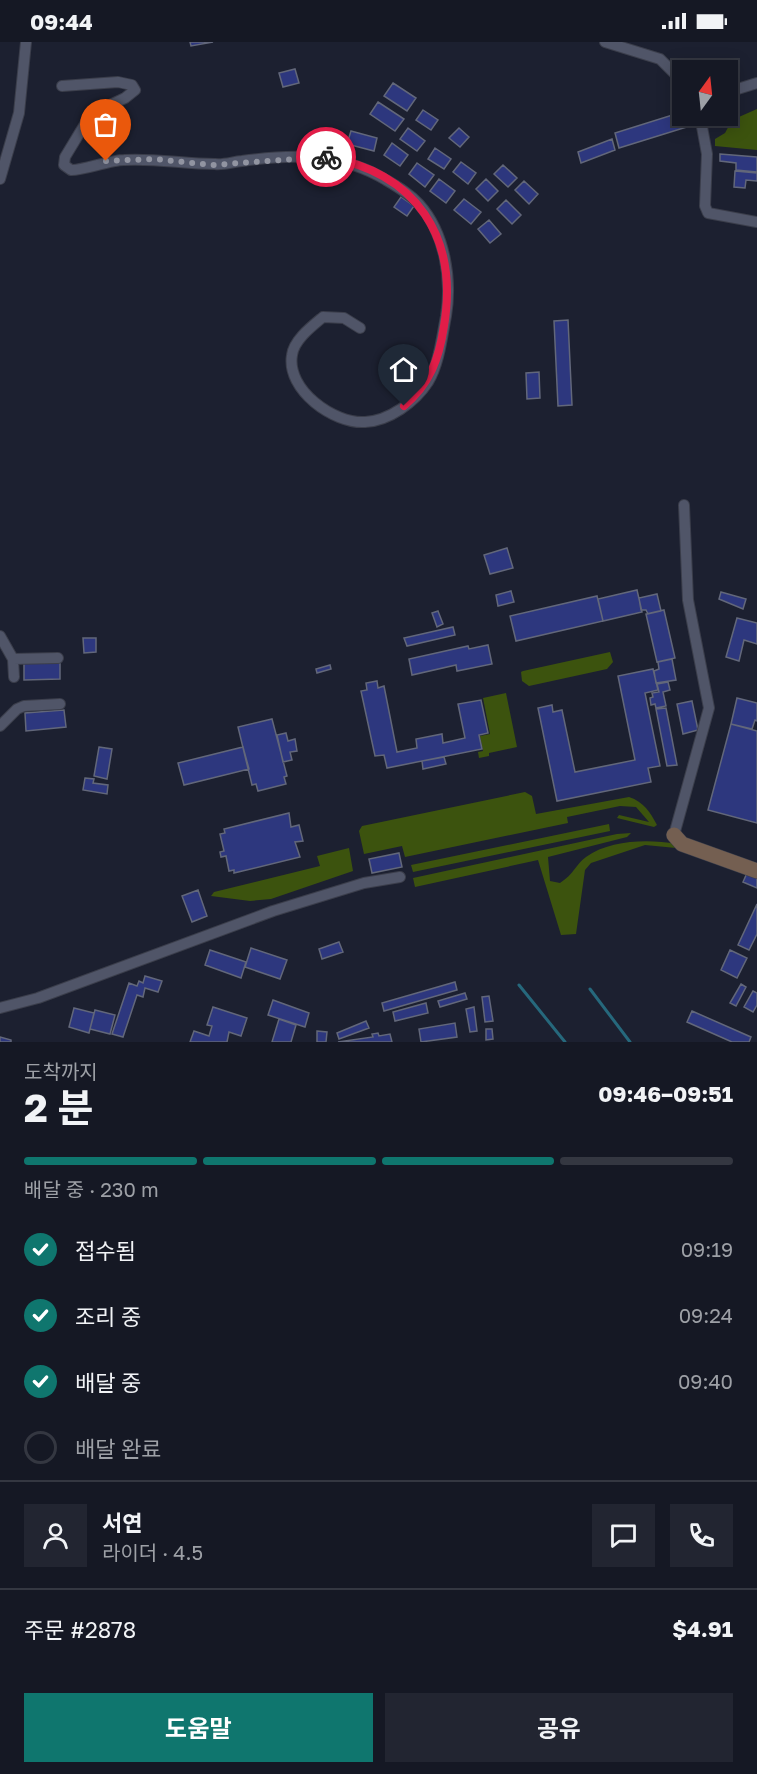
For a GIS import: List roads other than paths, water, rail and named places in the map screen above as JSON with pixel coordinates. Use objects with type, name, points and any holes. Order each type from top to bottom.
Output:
[{"type":"street","points":[[0,179],[19,113],[26,42]]},
{"type":"street","points":[[605,42],[660,59],[672,71]]},
{"type":"street","points":[[62,86],[118,82],[132,84],[135,90],[125,98],[99,108],[91,114],[65,157],[64,165],[71,170],[116,160],[155,159],[212,165],[317,156],[343,160],[370,170],[410,196],[420,205],[434,228],[445,261],[448,292],[443,334],[433,371],[423,388],[392,414],[362,423],[321,408],[306,393],[295,376],[291,361],[297,342],[322,317],[344,318],[360,328]]},
{"type":"street","points":[[738,89],[757,83]]},
{"type":"street","points":[[702,126],[707,154],[705,206],[708,213],[757,222]]},
{"type":"street","points":[[684,505],[688,600],[709,708],[674,834],[682,844],[757,871]]},
{"type":"street","points":[[0,636],[13,658],[14,677]]},
{"type":"street","points":[[13,658],[58,658]]},
{"type":"street","points":[[0,726],[17,709],[24,706],[60,704]]},
{"type":"street","points":[[0,1008],[38,998],[273,911],[364,883],[400,878]]},
{"type":"waterway","points":[[519,985],[565,1042]]},
{"type":"waterway","points":[[590,989],[630,1042]]}]
